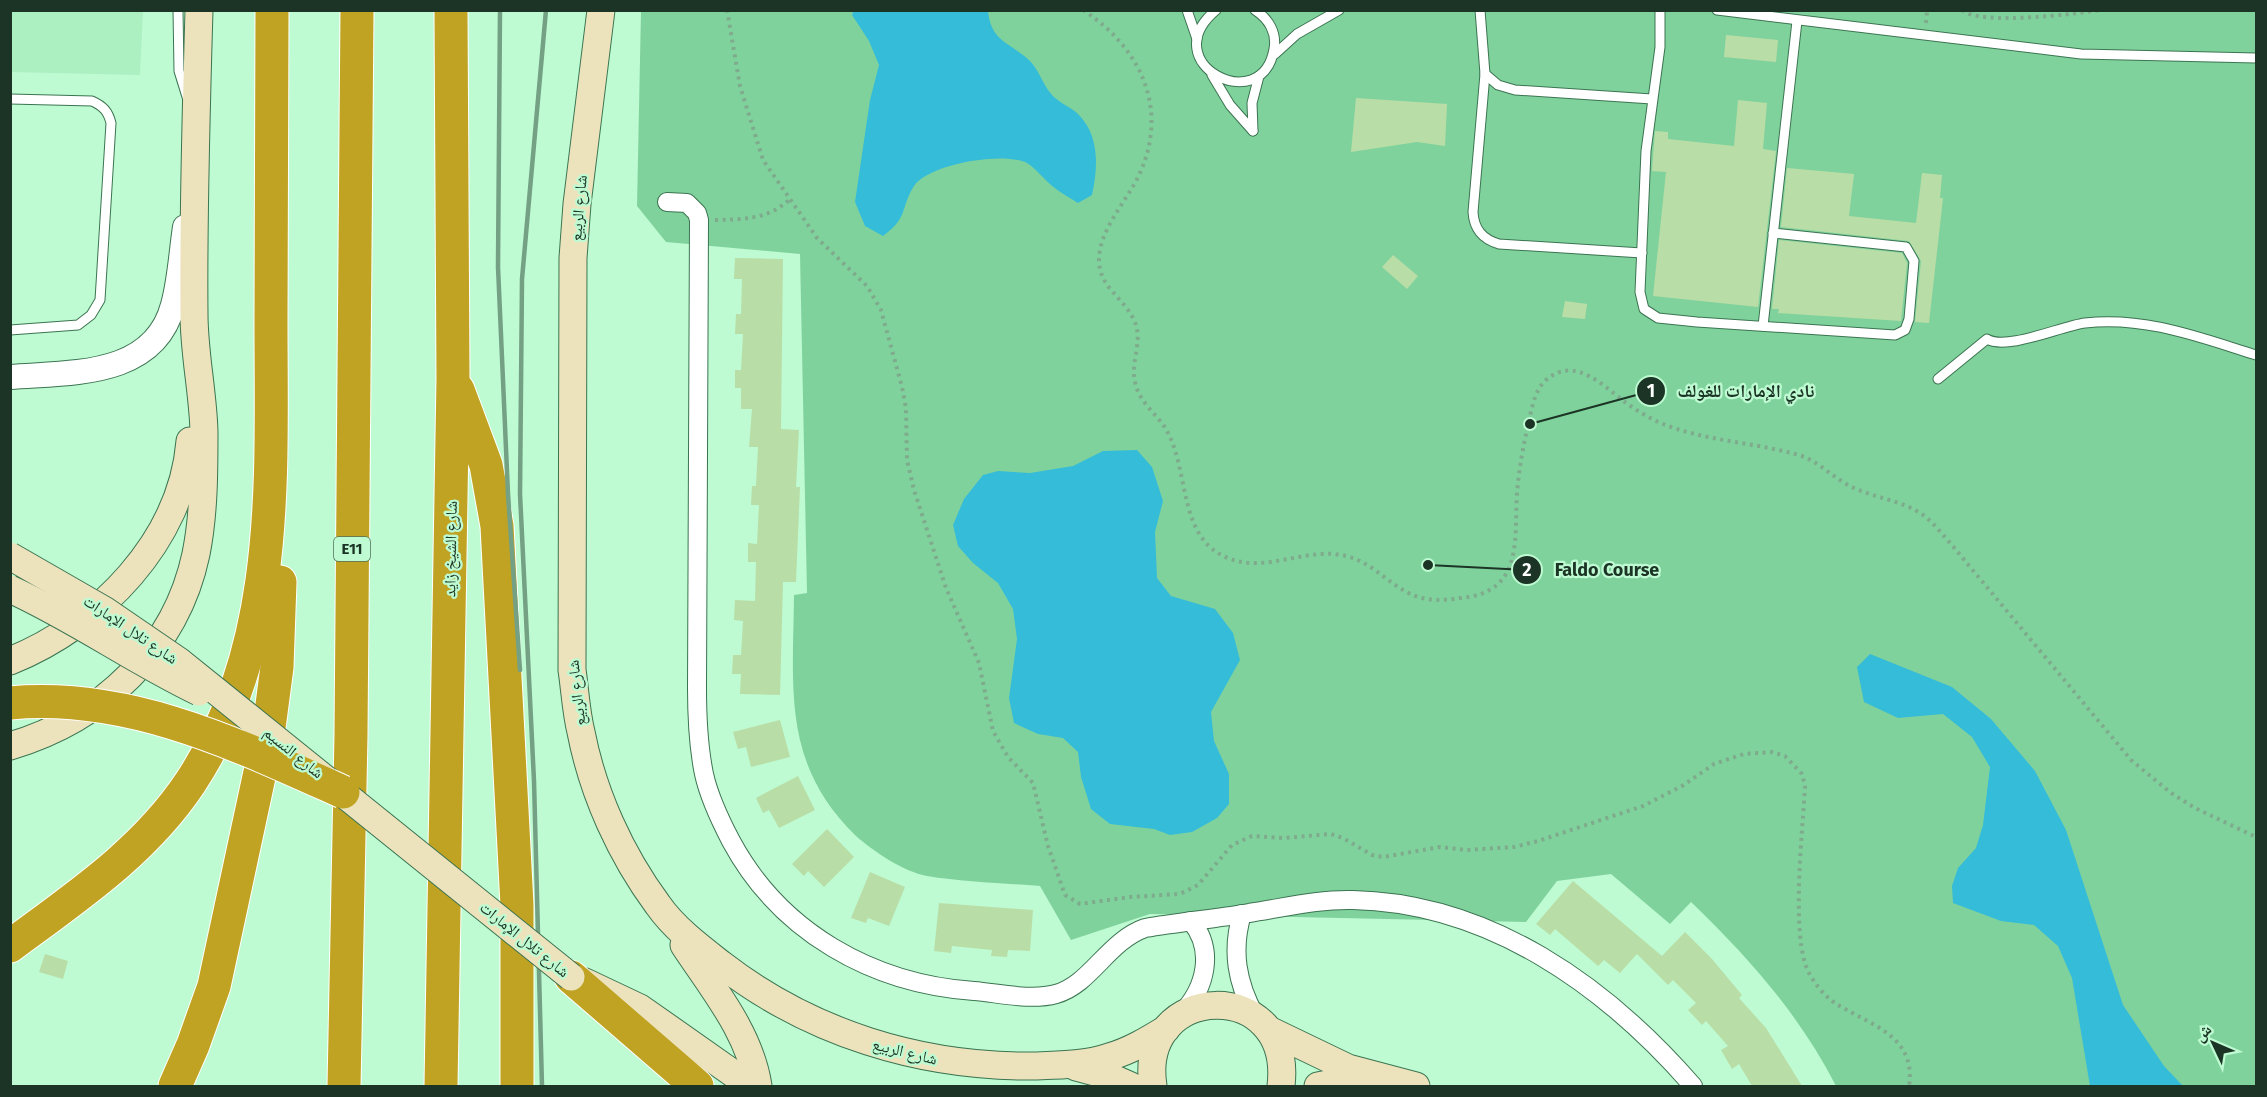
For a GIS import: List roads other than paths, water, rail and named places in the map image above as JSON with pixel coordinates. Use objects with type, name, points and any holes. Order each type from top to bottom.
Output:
[{"type":"highway","points":[[10,946],[129,854],[170,810],[205,759],[232,705],[251,647],[262,587],[271,473],[272,10]]},
{"type":"highway","name":"E11","points":[[344,1086],[351,723],[357,10]]},
{"type":"highway","name":"شارع الشيخ زايد","points":[[441,1086],[453,379],[451,10]]},
{"type":"highway","points":[[453,379],[483,456],[497,526],[517,905],[518,1086]]},
{"type":"highway","points":[[175,1086],[193,1045],[214,986],[273,701],[281,560],[279,516],[271,473]]},
{"type":"highway","points":[[10,703],[84,704],[153,717],[221,738],[343,792]]},
{"type":"highway","points":[[571,977],[697,1086]]},
{"type":"main road","points":[[10,746],[54,731],[94,708],[130,677],[145,660],[171,621],[189,578],[200,532],[204,431],[194,312],[199,10]]},
{"type":"main road","name":"شارع الربيع","points":[[600,10],[573,258],[572,670],[581,733],[598,794],[624,852],[659,906],[698,947],[743,981],[792,1011],[843,1034],[897,1051],[953,1062],[1009,1066],[1066,1065],[1108,1058],[1148,1041],[1198,1007],[1218,1004],[1238,1008],[1262,1023]]},
{"type":"main road","points":[[10,661],[54,640],[84,620],[117,590],[150,548],[167,517],[184,476],[198,371]]},
{"type":"main road","name":"شارع تلال الإمارات","points":[[10,556],[64,585],[142,635],[244,712]]},
{"type":"main road","points":[[10,589],[83,625],[181,683],[244,712]]},
{"type":"main road","name":"شارع النسيم","points":[[244,712],[343,792]]},
{"type":"main road","name":"شارع تلال الإمارات","points":[[343,792],[571,977],[640,1008],[751,1086]]},
{"type":"main road","points":[[659,906],[738,1028],[749,1049],[758,1086]]},
{"type":"main road","points":[[1153,1086],[1151,1065],[1155,1046],[1173,1022]]},
{"type":"main road","points":[[1262,1023],[1318,1055],[1368,1075],[1416,1086]]},
{"type":"main road","points":[[1262,1023],[1279,1048],[1283,1068],[1281,1086]]},
{"type":"main road","name":"شارع الربيع","points":[[1066,1065],[1106,1075],[1131,1086]]},
{"type":"main road","points":[[1318,1086],[1368,1075]]},
{"type":"street","points":[[10,377],[110,368],[134,357],[154,340],[162,330],[173,306],[195,178]]},
{"type":"street","points":[[667,202],[687,203],[697,213],[699,220],[698,732],[704,775],[718,816],[739,855],[764,890],[794,922],[829,947],[868,968],[909,982],[952,990],[1052,995],[1074,986],[1116,944],[1133,932],[1145,928],[1350,900],[1394,902],[1437,911],[1479,924],[1520,942],[1575,978],[1671,1060],[1694,1086]]},
{"type":"street","points":[[1242,914],[1236,941],[1237,969],[1244,993],[1262,1023]]},
{"type":"street","points":[[1173,1022],[1196,994],[1204,969],[1204,943],[1191,921]]},
{"type":"street","points":[[1204,969],[1237,969]]},
{"type":"lane","points":[[178,10],[179,71],[185,93],[196,114]]},
{"type":"lane","points":[[1187,10],[1197,42],[1198,54],[1230,105],[1253,131],[1252,103],[1258,76],[1273,56],[1297,34],[1339,10]]},
{"type":"lane","points":[[1197,42],[1204,24],[1216,10]]},
{"type":"lane","points":[[1256,10],[1269,23],[1274,34],[1273,56]]},
{"type":"lane","points":[[1480,10],[1485,74],[1473,212],[1477,230],[1482,237],[1499,244],[1642,253]]},
{"type":"lane","points":[[1660,10],[1661,31],[1646,151],[1640,302],[1650,315],[1697,322],[1894,335],[1905,330],[1909,319],[1914,261],[1906,247],[1773,233]]},
{"type":"lane","points":[[1717,10],[2081,54],[2256,57]]},
{"type":"lane","points":[[1763,326],[1797,21]]},
{"type":"lane","points":[[1485,74],[1498,85],[1515,90],[1652,99]]},
{"type":"lane","points":[[1212,75],[1235,83],[1258,76]]},
{"type":"lane","points":[[10,99],[92,101],[101,105],[108,113],[111,123],[100,300],[91,315],[78,325],[10,330]]},
{"type":"lane","points":[[1938,379],[1987,339],[1992,342],[2010,342],[2068,326],[2104,322],[2164,327],[2256,355]]},
{"type":"water","points":[[854,10],[988,11],[997,35],[1030,61],[1052,95],[1075,112],[1085,123],[1096,152],[1092,195],[1078,203],[1054,188],[1027,163],[1002,158],[985,159],[950,166],[922,178],[914,186],[901,218],[883,236],[865,226],[855,202],[870,100],[879,65],[869,41],[852,15]]},
{"type":"water","points":[[1137,450],[1152,467],[1163,501],[1155,532],[1157,578],[1171,596],[1215,609],[1233,633],[1240,660],[1211,712],[1214,741],[1229,774],[1229,804],[1217,818],[1192,832],[1170,835],[1154,829],[1110,824],[1091,809],[1081,777],[1078,752],[1063,738],[1038,734],[1014,723],[1009,698],[1017,639],[1013,609],[998,583],[973,563],[958,546],[953,525],[964,499],[983,475],[998,471],[1030,473],[1073,466],[1103,451]]},
{"type":"water","points":[[1870,654],[1952,687],[1991,719],[2035,771],[2066,830],[2123,1005],[2164,1066],[2183,1086],[2090,1086],[2072,978],[2058,946],[2034,925],[2001,921],[1953,903],[1952,886],[1958,868],[1976,848],[1983,825],[1990,767],[1972,737],[1943,714],[1898,718],[1864,702],[1857,667]]},
{"type":"railway","points":[[500,10],[498,267],[508,494],[520,670]]},
{"type":"railway","points":[[542,1086],[534,781],[520,494],[522,279],[546,10]]},
{"type":"place","name":"نادي الإمارات للغولف","points":[[1530,424]]},
{"type":"place","name":"Faldo Course","points":[[1428,565]]}]
